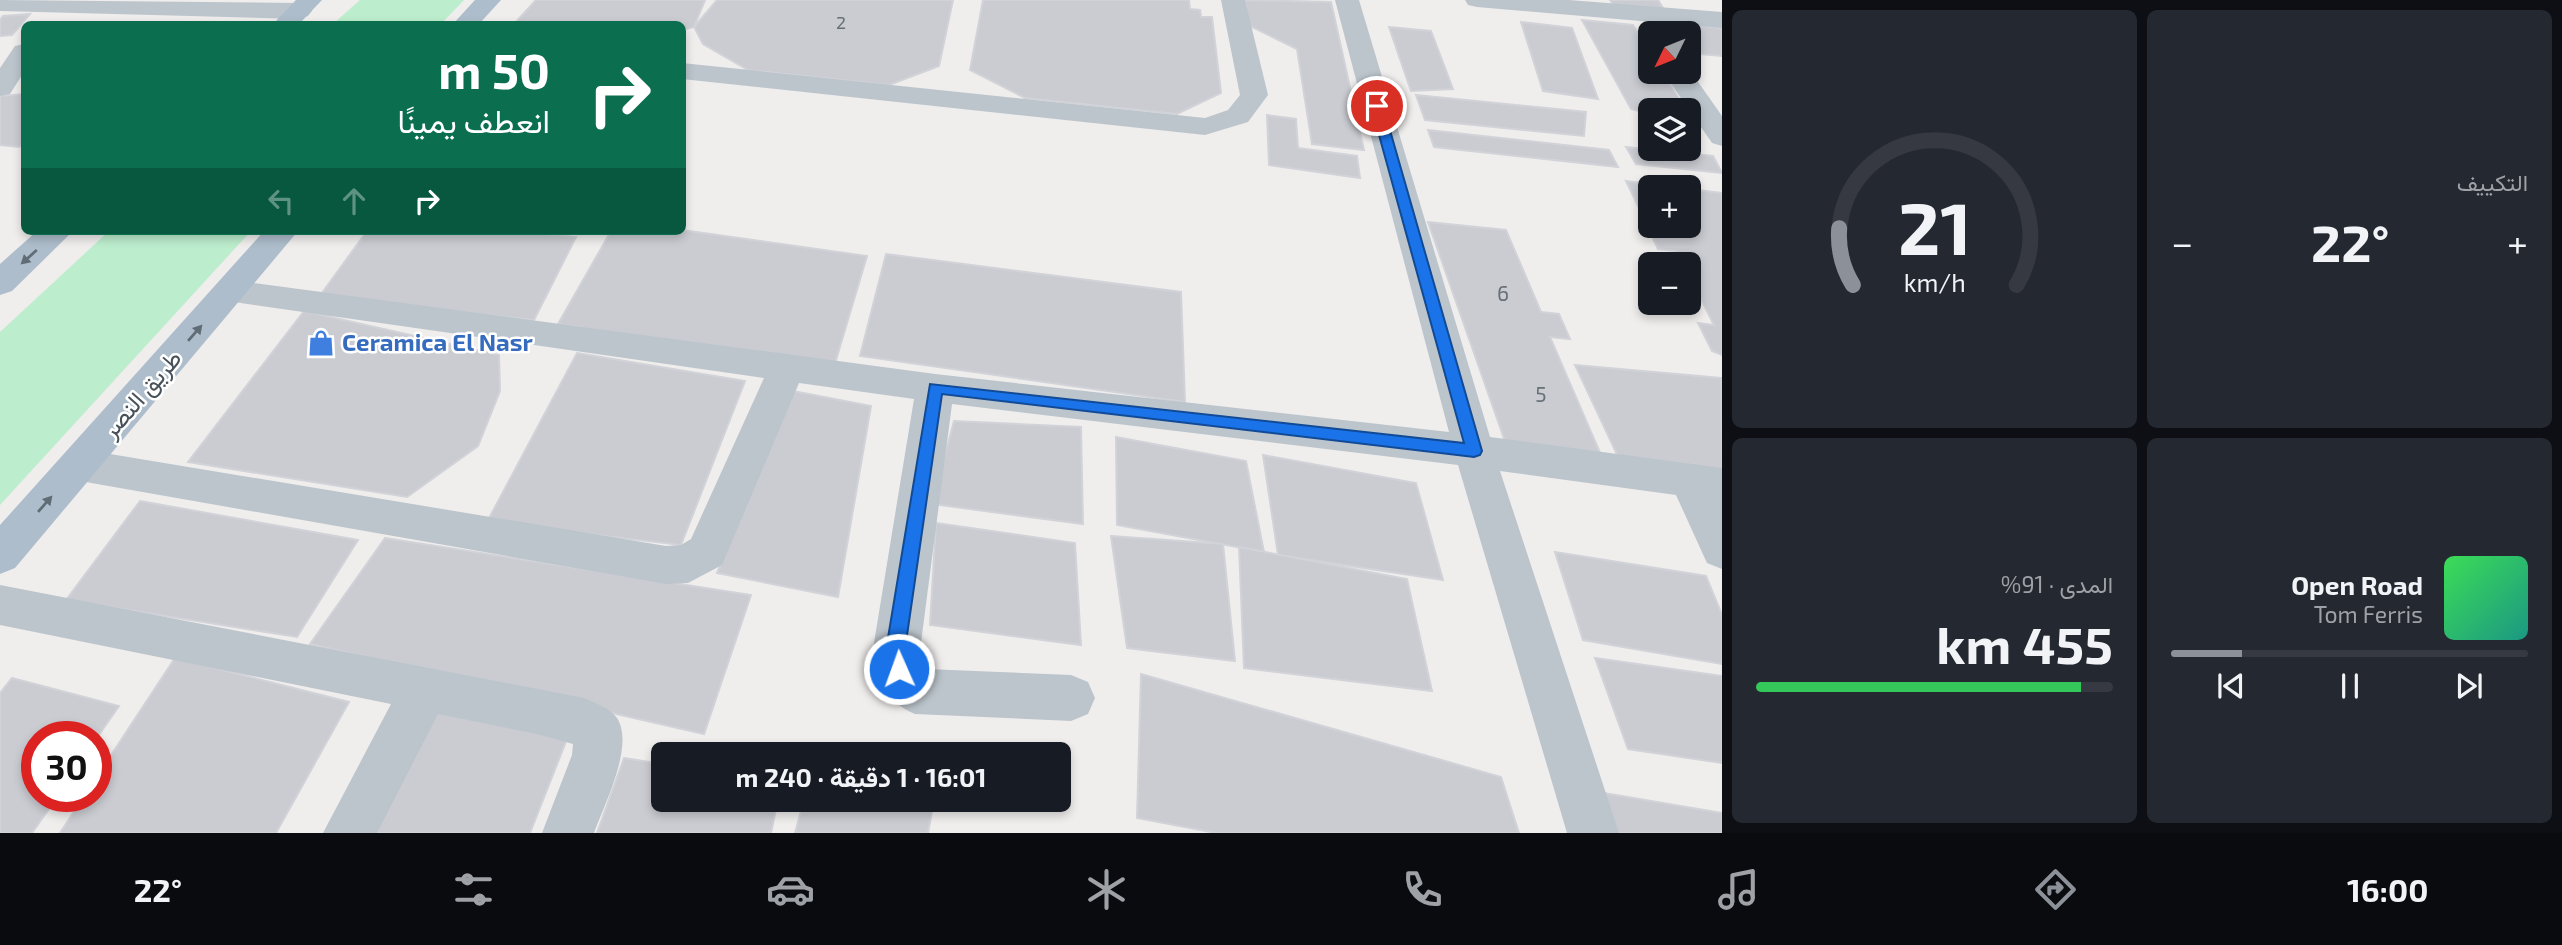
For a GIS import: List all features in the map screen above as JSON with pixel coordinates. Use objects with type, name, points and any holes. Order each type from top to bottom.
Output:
[{"type":"main road","points":[[469,21],[489,0]]},
{"type":"main road","points":[[0,283],[53,235]]},
{"type":"main road","name":"طريق النصر","points":[[0,555],[232,292],[279,235]]},
{"type":"street","points":[[686,71],[1195,128],[1219,125],[1237,118],[1250,107],[1254,95],[1233,0]]},
{"type":"street","points":[[1347,0],[1474,451],[1593,833]]},
{"type":"street","points":[[1477,0],[1562,4],[1638,23]]},
{"type":"street","points":[[0,4],[50,15],[298,12]]},
{"type":"street","points":[[1652,21],[1683,9],[1722,20]]},
{"type":"street","points":[[0,90],[21,57]]},
{"type":"street","points":[[1685,84],[1722,137]]},
{"type":"street","points":[[0,90],[21,89]]},
{"type":"street","points":[[232,292],[935,388],[1474,451],[1706,483],[1722,550]]},
{"type":"street","points":[[80,465],[666,565],[688,564],[707,552],[788,368]]},
{"type":"street","points":[[935,388],[895,656],[899,669],[915,691],[1071,698]]},
{"type":"street","points":[[0,605],[426,688],[584,722],[599,734],[597,755],[568,833]]},
{"type":"street","points":[[349,833],[426,688]]},
{"type":"green space","points":[[360,0],[464,0],[444,21],[336,21]]},
{"type":"green space","points":[[105,235],[247,235],[0,505],[0,332]]},
{"type":"building","points":[[536,0],[705,0],[694,27],[686,29],[686,21],[517,21]]},
{"type":"building","points":[[717,0],[953,0],[939,66],[889,85],[748,70],[703,44],[694,27]]},
{"type":"building","points":[[983,0],[1189,0],[1190,9],[1200,10],[1201,17],[1212,17],[1221,93],[1177,114],[1025,98],[970,70]]},
{"type":"building","points":[[1245,0],[1331,2],[1364,150],[1312,144],[1297,49],[1248,25]]},
{"type":"building","points":[[1610,0],[1658,0],[1665,11],[1615,7]]},
{"type":"building","points":[[30,14],[21,21],[12,35],[0,36],[0,20],[3,16]]},
{"type":"building","points":[[1582,20],[1633,25],[1638,33],[1638,84],[1670,84],[1678,98],[1638,98],[1638,111],[1631,109]]},
{"type":"building","points":[[1521,22],[1572,28],[1598,99],[1543,91]]},
{"type":"building","points":[[1701,26],[1722,28],[1722,56],[1701,54]]},
{"type":"building","points":[[1389,27],[1431,31],[1453,89],[1411,91]]},
{"type":"building","points":[[21,94],[19,147],[0,145],[0,96]]},
{"type":"building","points":[[1416,95],[1586,112],[1584,136],[1425,120]]},
{"type":"building","points":[[1267,115],[1296,119],[1298,148],[1357,156],[1360,178],[1269,165]]},
{"type":"building","points":[[1428,130],[1609,150],[1618,167],[1434,147]]},
{"type":"building","points":[[1626,147],[1638,148],[1638,161],[1701,161],[1701,155],[1713,156],[1722,173],[1636,164]]},
{"type":"building","points":[[1626,181],[1638,182],[1638,206]]},
{"type":"building","points":[[1701,190],[1722,193],[1722,355],[1712,351],[1698,323],[1714,325],[1701,300],[1701,252],[1658,249],[1653,238],[1701,238]]},
{"type":"building","points":[[1428,222],[1506,230],[1541,312],[1559,314],[1570,339],[1550,337],[1601,455],[1506,444]]},
{"type":"building","points":[[686,231],[867,256],[834,367],[558,324],[609,235],[686,235]]},
{"type":"building","points":[[364,235],[576,237],[534,320],[319,297]]},
{"type":"building","points":[[886,254],[1181,292],[1185,402],[860,356]]},
{"type":"building","points":[[304,311],[499,355],[500,391],[478,446],[407,497],[188,462]]},
{"type":"building","points":[[577,353],[745,381],[681,545],[487,522]]},
{"type":"building","points":[[1575,365],[1721,378],[1722,473],[1621,463]]},
{"type":"building","points":[[793,391],[871,406],[838,597],[717,573]]},
{"type":"building","points":[[954,421],[1081,427],[1083,524],[932,504]]},
{"type":"building","points":[[1116,437],[1246,461],[1264,552],[1117,525]]},
{"type":"building","points":[[1263,455],[1416,483],[1443,580],[1278,555]]},
{"type":"building","points":[[140,501],[358,540],[297,637],[66,600]]},
{"type":"building","points":[[936,523],[1075,543],[1081,645],[930,625]]},
{"type":"building","points":[[1111,536],[1223,544],[1235,661],[1127,648]]},
{"type":"building","points":[[385,538],[751,595],[704,734],[310,644]]},
{"type":"building","points":[[1239,547],[1407,579],[1432,691],[1244,668]]},
{"type":"building","points":[[1555,552],[1706,576],[1722,615],[1722,664],[1583,640]]},
{"type":"building","points":[[175,658],[349,702],[276,833],[60,833],[74,812],[112,812],[112,754]]},
{"type":"building","points":[[1595,658],[1722,676],[1722,763],[1628,749]]},
{"type":"building","points":[[1141,674],[1501,777],[1519,833],[1216,833],[1137,818]]},
{"type":"building","points":[[12,678],[119,706],[109,721],[21,721],[21,812],[47,812],[32,833],[0,833],[0,693]]},
{"type":"building","points":[[431,711],[567,739],[530,833],[370,833]]},
{"type":"building","points":[[624,758],[651,762],[651,812],[775,812],[771,833],[597,833]]},
{"type":"building","points":[[1598,792],[1722,813],[1722,833],[1611,833]]},
{"type":"building","points":[[801,812],[932,812],[928,833],[795,833]]},
{"type":"place","name":"Ceramica El Nasr","points":[[321,343]]},
{"type":"route","points":[[899,669],[895,656],[935,388],[1474,451],[1377,106]]}]
